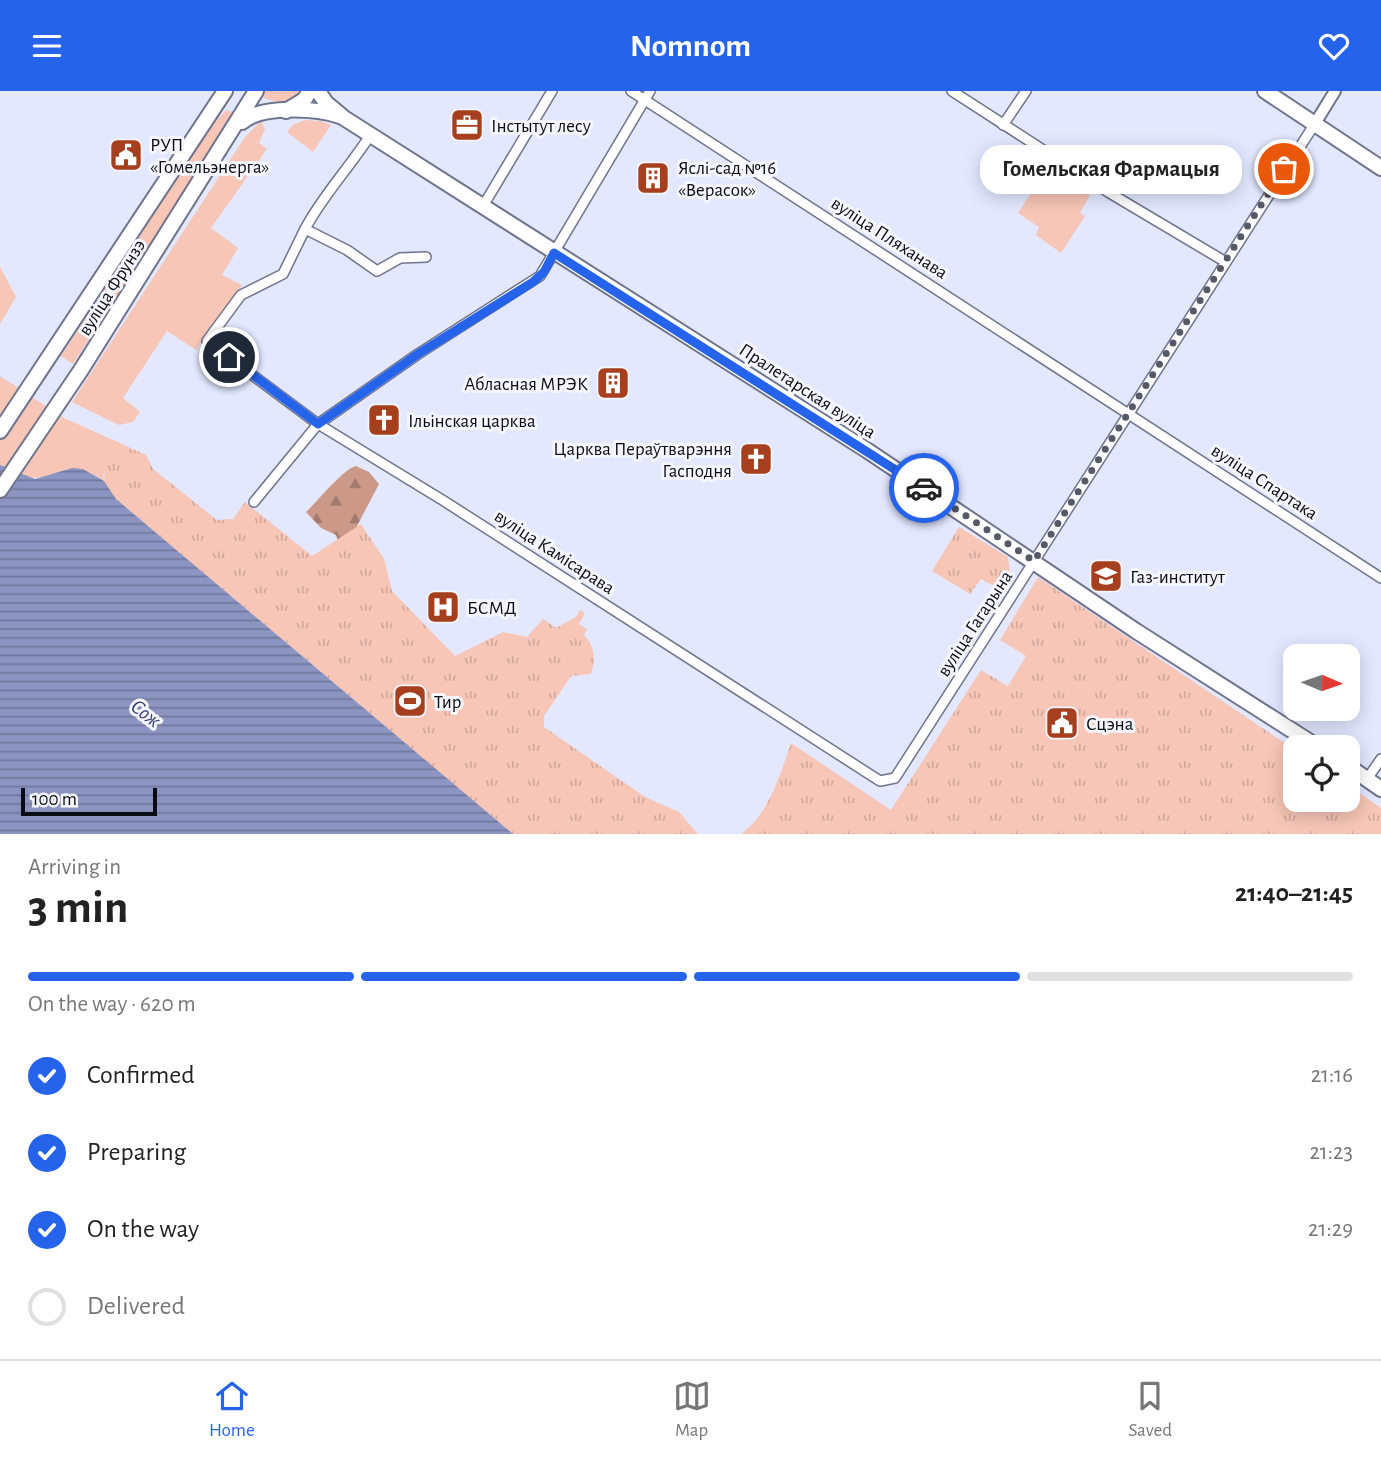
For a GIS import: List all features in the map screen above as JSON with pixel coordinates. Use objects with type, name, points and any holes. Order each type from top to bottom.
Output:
[{"type":"main road","name":"вуліца Фрунзэ","points":[[0,431],[225,91]]},
{"type":"main road","points":[[285,111],[304,100],[310,91]]},
{"type":"main road","name":"Пралетарская вуліца","points":[[318,91],[344,118],[868,451],[1136,631],[1299,735]]},
{"type":"main road","points":[[325,91],[333,108]]},
{"type":"main road","points":[[1265,91],[1381,168]]},
{"type":"main road","name":"вуліца Фрунзэ","points":[[0,490],[81,370],[236,127],[250,94],[268,111]]},
{"type":"main road","points":[[236,127],[250,115],[268,111]]},
{"type":"main road","name":"Пралетарская вуліца","points":[[268,111],[324,112],[344,118]]},
{"type":"main road","points":[[1360,774],[1381,789]]},
{"type":"street","points":[[483,205],[552,91]]},
{"type":"street","name":"вуліца Пляханава","points":[[631,91],[648,95],[1129,413]]},
{"type":"street","points":[[952,91],[1224,261]]},
{"type":"street","points":[[1003,125],[1027,91]]},
{"type":"street","name":"вуліца Гагарына","points":[[888,782],[895,778],[1335,91]]},
{"type":"street","points":[[254,502],[318,424],[418,354],[533,282],[544,272],[648,95]]},
{"type":"street","points":[[370,134],[351,166],[320,200],[305,229],[347,250],[377,271],[400,258],[426,257]]},
{"type":"street","name":"вуліца Камісарава","points":[[305,229],[283,274],[241,295],[207,341],[318,424],[444,501],[880,781],[888,782]]},
{"type":"street","name":"вуліца Спартака","points":[[1129,413],[1381,578]]},
{"type":"street","points":[[1367,779],[1381,759]]},
{"type":"green space","points":[[262,91],[301,91],[292,99],[276,102],[260,95]]},
{"type":"green space","points":[[226,110],[233,112],[232,120],[73,364],[61,356],[213,124]]},
{"type":"green space","points":[[305,120],[331,125],[313,152],[287,132],[293,125]]},
{"type":"green space","points":[[261,121],[265,129],[259,143],[267,149],[211,228],[238,248],[222,275],[242,285],[196,350],[167,331],[123,398],[140,412],[133,422],[119,425],[72,402],[245,137]]},
{"type":"green space","points":[[1050,164],[1093,189],[1080,213],[1085,216],[1061,253],[1036,235],[1039,227],[1018,213]]},
{"type":"green space","points":[[0,267],[16,297],[0,324]]},
{"type":"green space","points":[[0,376],[64,418],[133,449],[127,449],[103,475],[104,481],[94,475],[67,469],[47,477],[29,478],[0,465]]},
{"type":"green space","points":[[133,449],[146,455],[153,469],[217,520],[233,519],[245,502],[312,556],[361,524],[384,559],[392,591],[455,656],[503,632],[527,637],[543,619],[556,628],[576,617],[580,610],[585,613],[579,624],[587,629],[584,635],[592,648],[594,664],[591,674],[571,676],[544,716],[544,727],[645,797],[679,812],[698,834],[513,834],[110,494],[104,481],[106,462],[120,450]]},
{"type":"green space","points":[[356,466],[369,472],[379,484],[357,526],[390,596],[476,699],[343,554],[336,535],[321,528],[306,512],[338,479]]},
{"type":"green space","points":[[959,527],[1008,557],[1010,573],[999,589],[981,579],[970,594],[932,571]]},
{"type":"green space","points":[[1038,577],[1283,742],[1283,812],[1360,812],[1360,793],[1381,808],[1381,834],[741,834],[751,826],[766,805],[778,781],[791,743],[891,810],[981,670],[1008,686],[1026,656],[1000,640]]},
{"type":"water","name":"Сож","points":[[0,465],[35,479],[72,468],[83,469],[104,481],[116,499],[513,834],[0,834]]},
{"type":"way so far","points":[[924,488],[1034,561],[1284,169]]},
{"type":"place","name":"Інстытут лесу","points":[[467,125]]},
{"type":"place","name":"РУП «Гомельэнерга»","points":[[126,155]]},
{"type":"place","name":"Гомельская Фармацыя","points":[[1284,169]]},
{"type":"place","name":"Яслі-сад №16 «Верасок»","points":[[653,178]]},
{"type":"place","name":"Абласная МРЭК","points":[[613,383]]},
{"type":"place","name":"Ільінская царква","points":[[384,420]]},
{"type":"place","name":"Царква Пераўтварэння Гасподня","points":[[756,459]]},
{"type":"place","name":"Газ-институт","points":[[1106,576]]},
{"type":"place","name":"БСМД","points":[[443,607]]},
{"type":"place","name":"Тир","points":[[410,701]]},
{"type":"place","name":"Сцэна","points":[[1062,723]]},
{"type":"route","points":[[229,357],[318,424],[418,354],[540,277],[554,253],[589,272],[924,488]]}]
